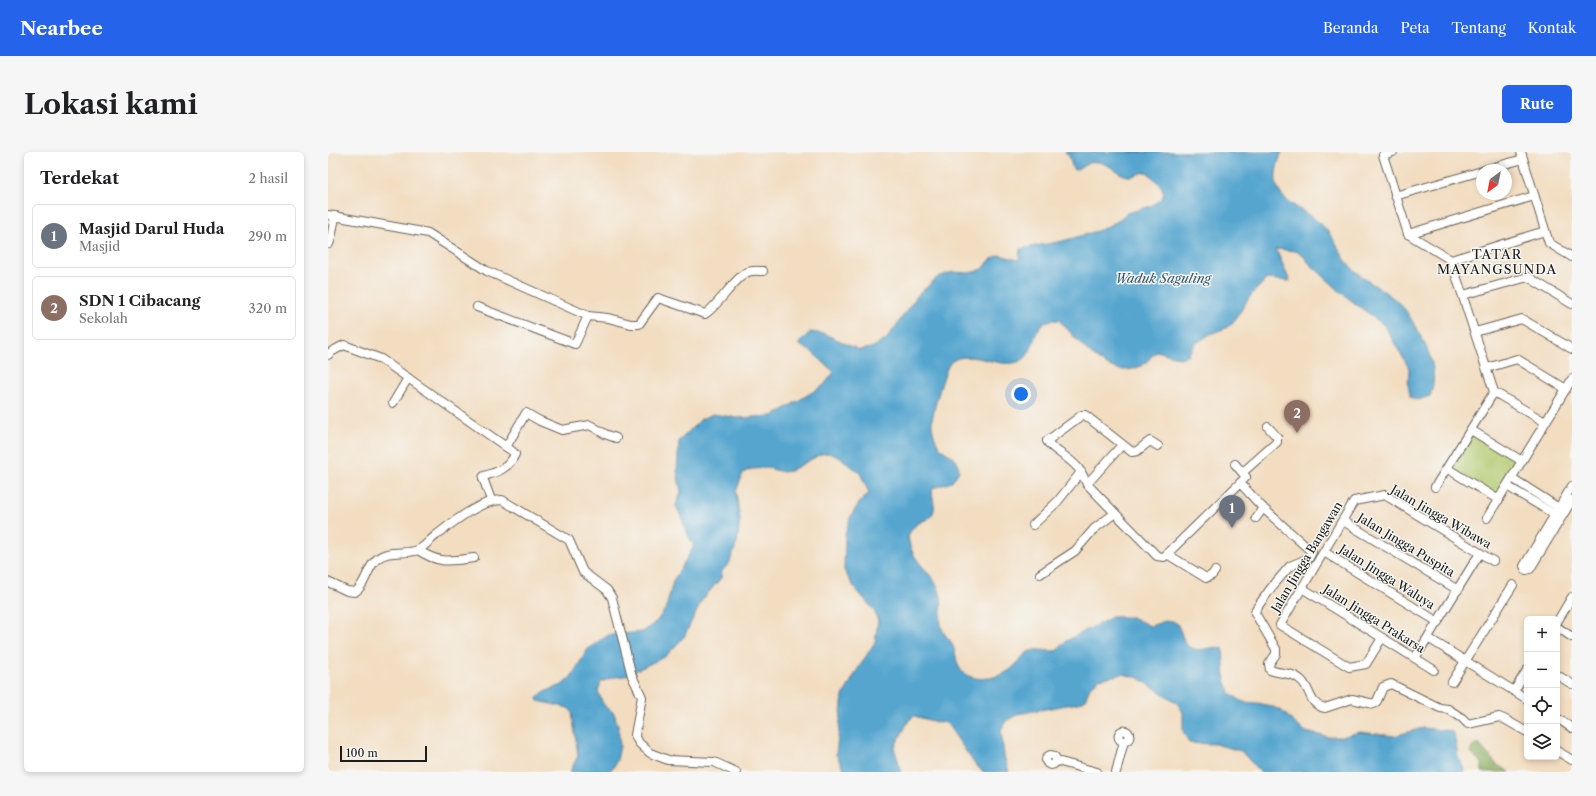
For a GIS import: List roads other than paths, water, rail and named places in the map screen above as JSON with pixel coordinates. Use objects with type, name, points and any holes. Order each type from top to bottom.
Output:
[{"type":"street","points":[[1394,152],[1383,155],[1408,234],[1451,260],[1494,392],[1545,422]]},
{"type":"street","points":[[1500,164],[1522,156],[1549,243],[1572,257]]},
{"type":"street","points":[[1395,196],[1476,172]]},
{"type":"street","points":[[1408,234],[1534,196]]},
{"type":"street","points":[[329,244],[332,236],[332,216],[428,233],[487,271],[588,316],[608,318],[631,324],[639,324],[658,298],[705,314],[720,302],[738,279],[747,272],[763,271]]},
{"type":"street","points":[[1451,260],[1545,231]]},
{"type":"street","points":[[1463,295],[1528,277],[1572,304]]},
{"type":"street","points":[[477,307],[575,344],[588,316]]},
{"type":"street","points":[[1475,332],[1522,319],[1572,349]]},
{"type":"street","points":[[328,355],[340,347],[350,346],[381,359],[515,454],[511,461],[501,471],[484,476],[483,478],[491,500]]},
{"type":"street","points":[[1487,368],[1517,360],[1566,389]]},
{"type":"street","points":[[393,403],[408,378]]},
{"type":"street","points":[[1487,518],[1572,379]]},
{"type":"street","points":[[1435,487],[1448,469],[1494,392]]},
{"type":"street","points":[[506,447],[526,413],[540,421],[562,430],[590,425],[605,434],[616,438]]},
{"type":"street","points":[[1158,446],[1150,441],[1135,452],[1122,445],[1085,415],[1077,418],[1047,441],[1051,446],[1071,460],[1087,484],[1157,556],[1161,557],[1167,554],[1246,477],[1234,464]]},
{"type":"street","points":[[1243,472],[1277,442],[1277,437],[1268,427]]},
{"type":"street","points":[[1472,430],[1522,461]]},
{"type":"street","points":[[1087,484],[1122,445]]},
{"type":"street","points":[[1448,469],[1499,500]]},
{"type":"street","points":[[1033,525],[1053,507],[1080,472]]},
{"type":"street","points":[[1512,478],[1560,513]]},
{"type":"street","points":[[1240,483],[1263,508],[1297,540],[1311,550],[1312,554],[1309,558],[1290,566],[1271,588],[1256,609],[1255,614],[1276,649],[1276,654],[1269,664],[1270,670],[1291,674],[1302,680],[1312,701],[1325,708],[1352,699],[1374,704],[1377,702],[1383,687],[1391,684],[1440,708],[1448,709],[1468,724],[1499,717],[1524,730]]},
{"type":"street","points":[[1507,486],[1560,513]]},
{"type":"street","points":[[1572,486],[1560,513],[1530,569],[1526,570],[1524,566],[1560,513],[1572,500]]},
{"type":"street","name":"Jalan Jingga Wibawa","points":[[1354,501],[1385,495],[1493,561]]},
{"type":"street","points":[[328,582],[347,591],[355,592],[360,588],[374,562],[379,557],[384,554],[418,550],[453,522],[491,500],[502,500],[562,534],[572,545],[583,572],[607,590],[614,601],[632,676],[642,697],[635,735],[645,749],[668,760],[714,762],[736,772]]},
{"type":"street","name":"Jalan Jingga Bangawan","points":[[1354,501],[1280,625],[1349,667],[1366,664],[1382,638]]},
{"type":"street","points":[[1256,518],[1263,508]]},
{"type":"street","points":[[1040,574],[1076,551],[1094,530],[1115,513]]},
{"type":"street","name":"Jalan Jingga Puspita","points":[[1343,521],[1458,590]]},
{"type":"street","points":[[418,550],[430,558],[444,562],[474,558]]},
{"type":"street","name":"Jalan Jingga Waluya","points":[[1324,552],[1438,622]]},
{"type":"street","points":[[1415,658],[1480,553]]},
{"type":"street","points":[[1167,554],[1206,578],[1212,576],[1215,571]]},
{"type":"street","points":[[1452,682],[1513,585]]},
{"type":"street","name":"Jalan Jingga Prakarsa","points":[[1302,588],[1434,670]]},
{"type":"street","points":[[1560,617],[1572,597]]},
{"type":"street","points":[[1560,629],[1572,637]]},
{"type":"street","points":[[1428,638],[1524,698]]},
{"type":"street","points":[[1514,691],[1524,675]]},
{"type":"street","points":[[1560,677],[1572,684]]},
{"type":"street","points":[[1560,720],[1572,728]]},
{"type":"street","points":[[1116,772],[1124,741]]},
{"type":"street","points":[[1560,753],[1572,760]]},
{"type":"street","points":[[1056,761],[1097,772]]},
{"type":"water","name":"Waduk Saguling","points":[[1065,152],[1282,152],[1277,168],[1276,181],[1284,198],[1323,226],[1352,268],[1363,278],[1394,298],[1404,308],[1421,336],[1429,353],[1433,369],[1433,387],[1430,396],[1418,400],[1410,397],[1408,384],[1409,368],[1384,325],[1344,295],[1308,262],[1303,255],[1296,251],[1276,249],[1290,281],[1267,279],[1251,295],[1234,321],[1226,328],[1210,334],[1195,344],[1187,356],[1180,358],[1157,351],[1141,366],[1129,370],[1117,369],[1095,357],[1059,320],[1049,321],[1042,325],[1029,352],[1025,358],[1018,362],[1003,363],[973,357],[958,358],[954,360],[950,363],[942,383],[932,424],[938,444],[944,451],[954,458],[958,465],[959,471],[952,482],[933,488],[932,494],[934,510],[932,515],[915,526],[908,536],[913,553],[932,578],[940,593],[942,629],[951,642],[959,667],[964,673],[970,676],[976,678],[991,678],[1011,669],[1028,652],[1036,650],[1058,650],[1066,641],[1112,617],[1132,617],[1150,626],[1164,621],[1172,621],[1176,623],[1184,641],[1191,648],[1199,650],[1215,647],[1223,648],[1225,680],[1230,693],[1243,702],[1271,706],[1282,711],[1306,732],[1328,737],[1341,737],[1360,732],[1394,736],[1423,728],[1451,731],[1454,734],[1458,756],[1465,772],[1260,772],[1241,751],[1215,744],[1189,743],[1183,731],[1183,712],[1176,702],[1139,678],[1123,674],[1099,679],[1090,687],[1085,700],[1078,703],[1018,714],[1006,721],[1001,730],[1004,756],[1009,772],[984,772],[976,766],[948,725],[944,722],[940,723],[914,716],[909,720],[894,748],[902,772],[845,772],[836,754],[843,696],[875,642],[878,621],[874,610],[853,586],[844,570],[845,535],[850,518],[859,503],[869,493],[860,473],[841,458],[829,453],[821,454],[790,471],[783,472],[768,468],[751,469],[743,473],[736,492],[740,520],[737,543],[729,564],[722,571],[721,578],[702,600],[684,637],[666,656],[625,676],[614,677],[601,682],[598,691],[603,704],[614,713],[618,726],[620,746],[617,760],[613,768],[607,772],[570,772],[578,756],[572,712],[568,708],[538,701],[537,698],[544,692],[562,685],[571,677],[588,649],[599,641],[609,635],[643,632],[657,621],[666,608],[673,581],[694,546],[676,506],[681,492],[677,471],[679,441],[701,419],[713,414],[737,418],[773,416],[824,385],[834,372],[812,352],[798,344],[810,332],[825,334],[859,350],[871,348],[886,340],[917,296],[938,277],[953,272],[970,273],[983,269],[990,260],[999,255],[1019,260],[1020,249],[1063,241],[1100,230],[1116,222],[1127,213],[1151,206],[1162,198],[1164,193],[1161,186],[1147,172],[1128,176],[1119,173],[1103,163],[1098,162],[1089,163],[1076,170],[1073,169],[1069,156]]},
{"type":"place","name":"SDN 1 Cibacang","points":[[1297,433]]},
{"type":"place","name":"Masjid Darul Huda","points":[[1232,528]]},
{"type":"district","name":"TATAR MAYANGSUNDA","points":[[1497,262]]}]
